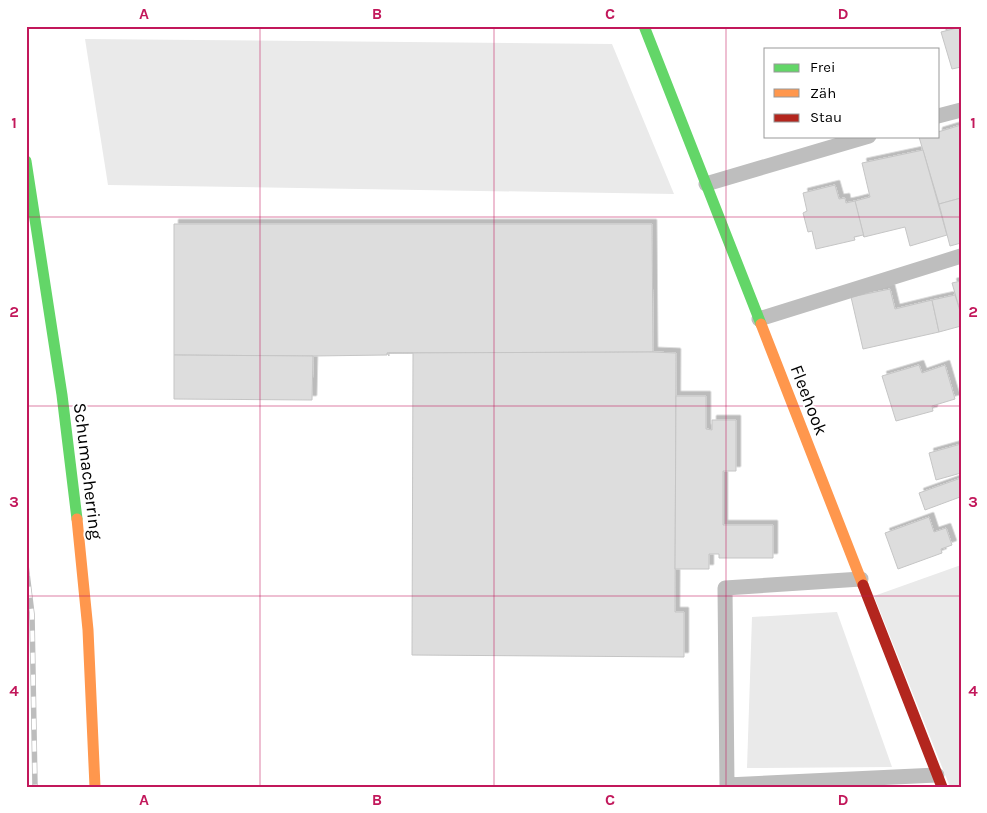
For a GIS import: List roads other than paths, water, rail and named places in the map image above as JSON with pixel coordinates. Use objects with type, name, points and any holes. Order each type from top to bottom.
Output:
[{"type":"street","name":"Fleehook","points":[[644,26],[939,781]]},
{"type":"street","name":"Schumacherring","points":[[26,161],[51,320],[78,527],[94,715],[95,787]]},
{"type":"lane","points":[[940,115],[961,110]]},
{"type":"lane","points":[[706,184],[862,138]]},
{"type":"lane","points":[[759,319],[961,256]]},
{"type":"lane","points":[[861,580],[725,588],[727,785],[939,781]]},
{"type":"railway","points":[[26,565],[32,614],[35,787]]}]
